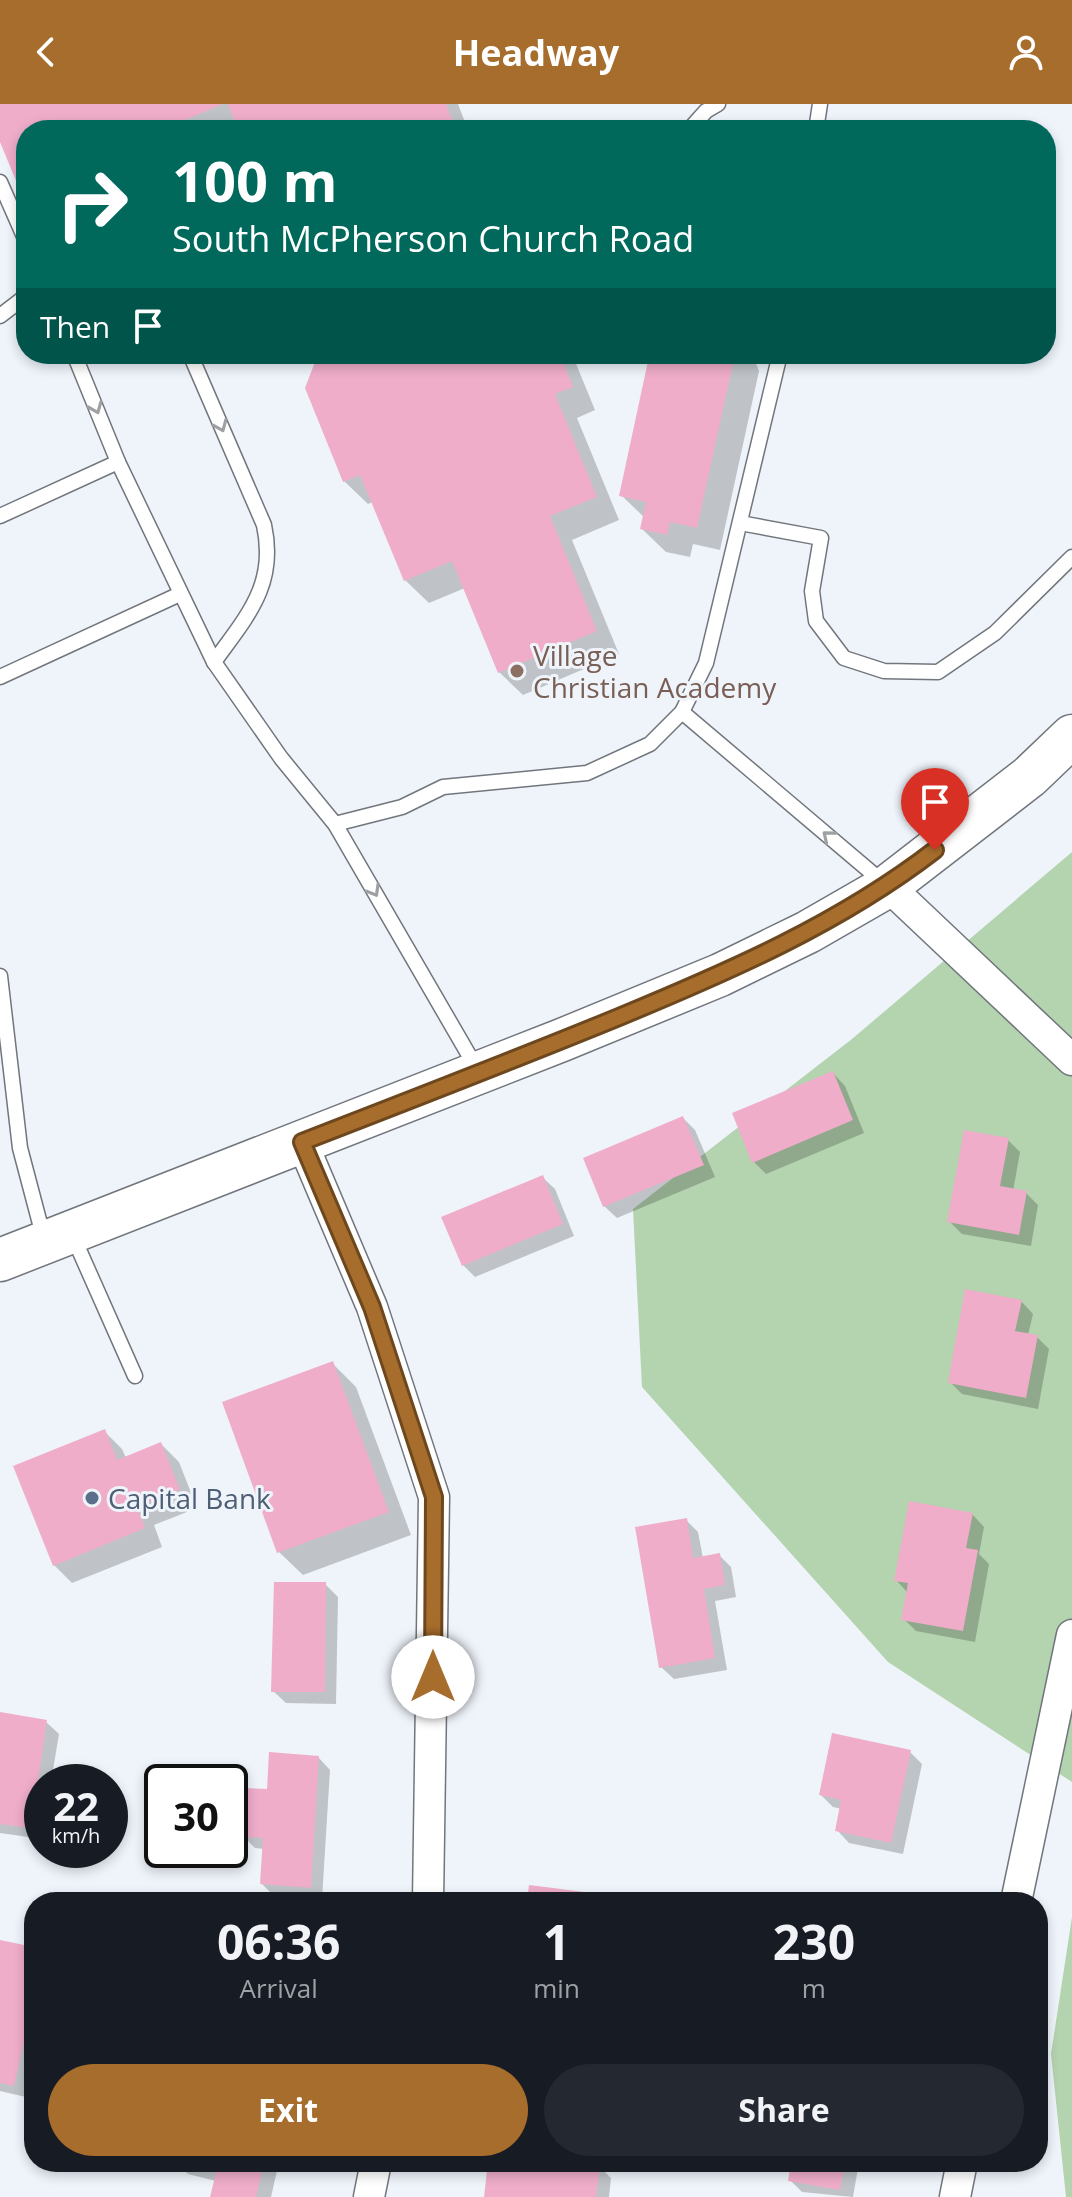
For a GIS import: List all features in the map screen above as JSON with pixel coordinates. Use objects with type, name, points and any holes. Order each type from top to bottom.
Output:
[{"type":"main road","points":[[0,1260],[479,1073],[720,975],[808,932],[888,886],[1029,777],[1072,736]]},
{"type":"street","points":[[888,886],[1072,1060]]},
{"type":"street","points":[[302,1142],[372,1307],[434,1497],[428,1892]]},
{"type":"street","points":[[1018,1892],[1072,1635]]},
{"type":"street","points":[[369,2197],[374,2172]]},
{"type":"street","points":[[955,2197],[960,2172]]},
{"type":"lane","points":[[698,120],[718,104]]},
{"type":"lane","points":[[2,191],[16,220]]},
{"type":"lane","points":[[0,316],[16,304]]},
{"type":"lane","points":[[78,364],[118,462],[214,662],[281,758],[335,824],[479,1073]]},
{"type":"lane","points":[[194,364],[264,525],[269,550],[267,575],[258,598],[214,662]]},
{"type":"lane","points":[[335,824],[402,807],[443,787],[587,773],[650,744],[682,712],[706,663],[778,364]]},
{"type":"lane","points":[[0,516],[118,462]]},
{"type":"lane","points":[[740,523],[821,538],[812,591],[816,621],[844,658],[884,671],[938,672],[995,633],[1072,557]]},
{"type":"lane","points":[[0,677],[180,594]]},
{"type":"lane","points":[[682,712],[888,886]]},
{"type":"lane","points":[[0,976],[20,1148],[58,1237],[135,1376]]},
{"type":"green space","points":[[1072,852],[1072,1782],[888,1662],[642,1387],[633,1209],[852,1039]]},
{"type":"green space","points":[[1072,1917],[1072,2197],[1066,2197],[1051,2054]]},
{"type":"building","points":[[0,104],[223,104],[185,120],[16,120],[16,181],[0,142]]},
{"type":"building","points":[[228,104],[446,104],[452,120],[234,120]]},
{"type":"building","points":[[314,364],[564,364],[573,387],[555,394],[597,497],[550,516],[597,631],[498,673],[452,561],[404,581],[360,475],[343,482],[305,388]]},
{"type":"building","points":[[647,364],[733,364],[697,528],[670,522],[667,535],[640,529],[646,502],[619,496]]},
{"type":"building","points":[[833,1071],[853,1120],[752,1163],[732,1113]]},
{"type":"building","points":[[683,1116],[704,1165],[603,1207],[583,1158]]},
{"type":"building","points":[[964,1130],[1009,1138],[1000,1186],[1027,1191],[1019,1235],[947,1222]]},
{"type":"building","points":[[543,1175],[563,1224],[462,1266],[441,1217]]},
{"type":"building","points":[[965,1289],[1022,1300],[1015,1331],[1038,1335],[1026,1398],[948,1383]]},
{"type":"building","points":[[333,1361],[389,1512],[277,1553],[222,1402]]},
{"type":"building","name":"Capital Bank","points":[[105,1429],[117,1460],[161,1442],[180,1490],[137,1507],[145,1528],[53,1566],[13,1466]]},
{"type":"building","points":[[909,1501],[973,1513],[966,1548],[978,1550],[963,1631],[901,1620],[908,1583],[894,1581]]},
{"type":"building","points":[[687,1518],[693,1558],[720,1553],[725,1585],[704,1589],[715,1658],[659,1668],[635,1527]]},
{"type":"building","points":[[274,1582],[326,1582],[325,1692],[271,1692]]},
{"type":"building","points":[[0,1712],[47,1720],[40,1764],[24,1764],[24,1827],[0,1824]]},
{"type":"building","points":[[832,1733],[911,1750],[891,1843],[835,1831],[841,1800],[819,1795]]},
{"type":"building","points":[[269,1752],[319,1756],[311,1888],[260,1884],[263,1838],[248,1837],[248,1788],[267,1789]]},
{"type":"building","points":[[529,1885],[584,1892],[528,1892]]},
{"type":"building","points":[[0,1940],[24,1945],[24,2042],[14,2086],[0,2083]]},
{"type":"building","points":[[212,2172],[262,2172],[256,2197],[210,2197],[216,2173]]},
{"type":"building","points":[[487,2172],[599,2172],[596,2197],[484,2197]]},
{"type":"building","points":[[789,2172],[843,2172],[840,2190],[788,2181]]},
{"type":"place","name":"Village Christian Academy","points":[[517,671]]},
{"type":"place","name":"Capital Bank","points":[[92,1498]]},
{"type":"route","points":[[433,1677],[434,1497],[372,1307],[302,1142],[720,975],[808,932],[888,886],[935,850]]}]
